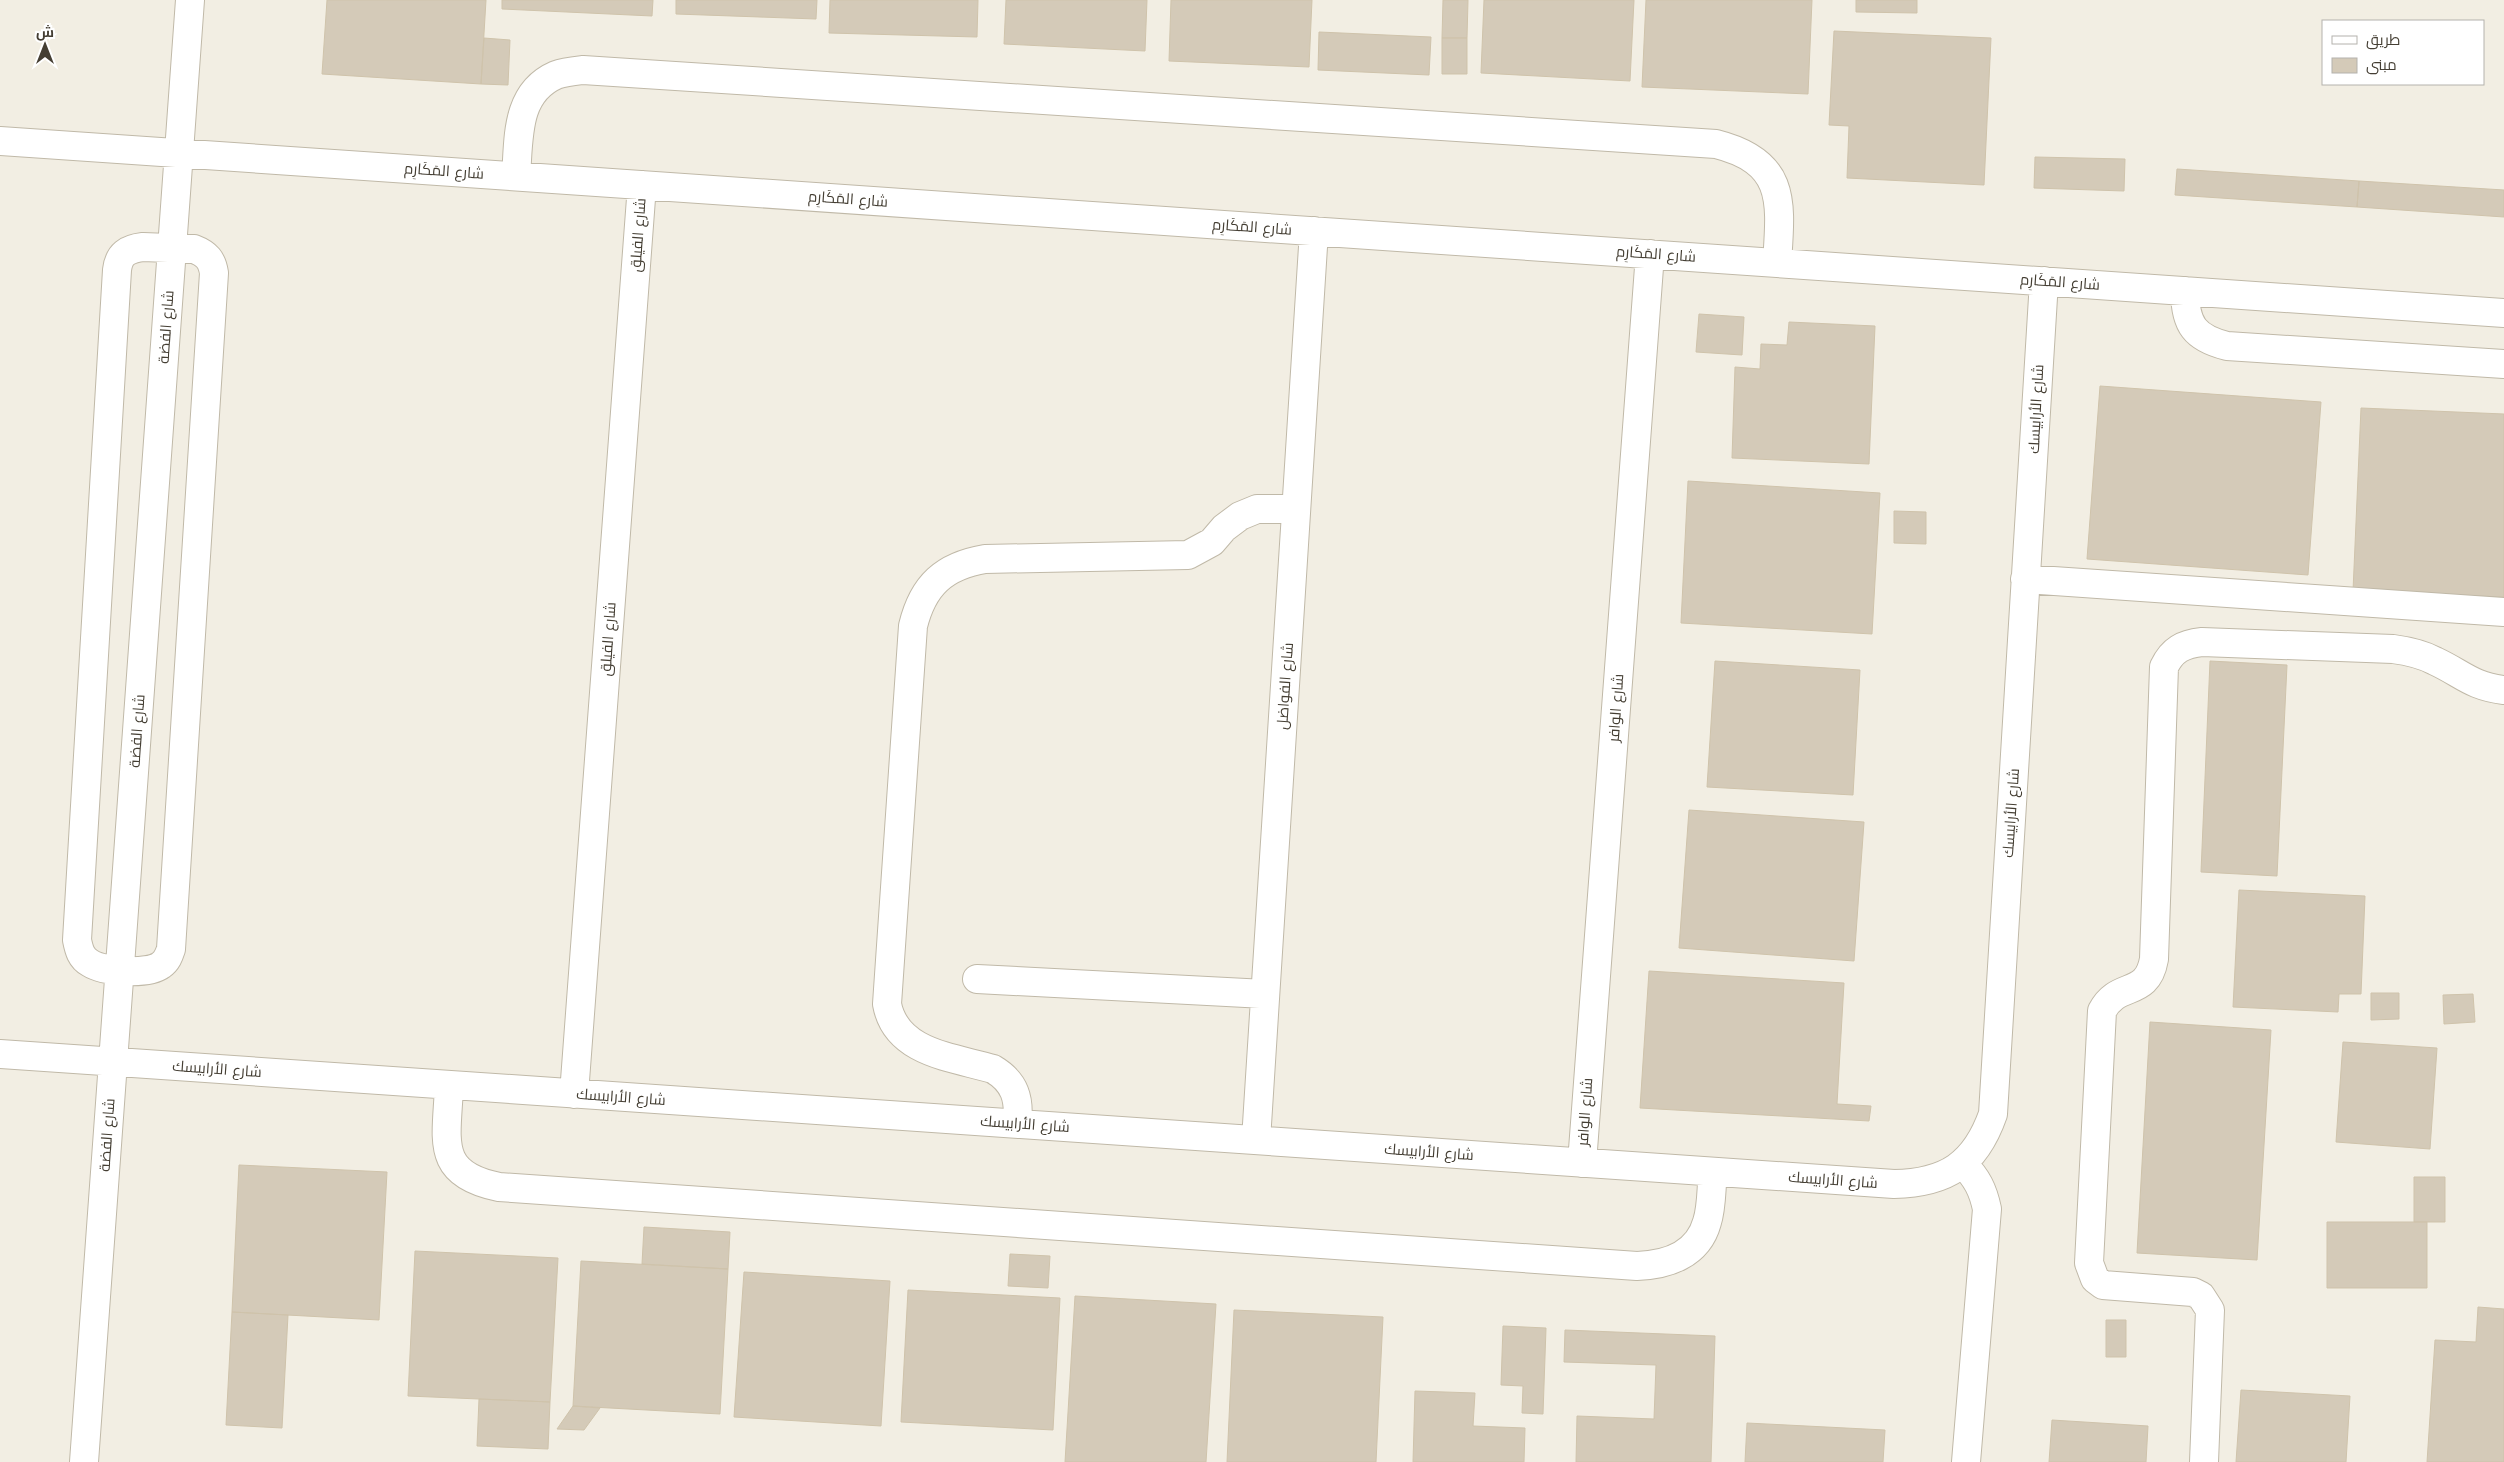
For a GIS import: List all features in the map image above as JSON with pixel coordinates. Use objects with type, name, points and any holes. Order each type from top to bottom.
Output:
[{"type":"street","name":"شارع الفضة","points":[[84,1462],[190,0]]},
{"type":"street","points":[[516,176],[520,125],[525,104],[538,87],[556,75],[583,70],[1716,144],[1739,150],[1754,160],[1761,165],[1775,185],[1780,211],[1777,263]]},
{"type":"street","name":"شارع المَكَارِم","points":[[0,141],[2504,313]]},
{"type":"street","name":"شارع الفيلق","points":[[574,1094],[642,185]]},
{"type":"street","name":"شارع الفواضل","points":[[1256,1140],[1314,231]]},
{"type":"street","points":[[132,248],[172,248],[202,252],[209,257],[214,273],[171,949],[162,965],[153,970],[119,971],[90,963],[79,950],[78,940],[117,270],[118,261],[123,254],[132,248]]},
{"type":"street","name":"شارع الوافر","points":[[1582,1163],[1650,254]]},
{"type":"street","name":"شارع الأرابيسك","points":[[0,1054],[1894,1184],[1920,1183],[1945,1175],[1963,1164],[1986,1134],[1993,1114],[2044,281]]},
{"type":"street","points":[[2185,291],[2185,308],[2195,330],[2208,341],[2227,346],[2504,364]]},
{"type":"street","points":[[1017,1124],[1017,1096],[1013,1085],[1004,1075],[992,1069],[917,1046],[905,1039],[889,1017],[888,994],[913,626],[917,609],[925,594],[936,581],[951,569],[968,562],[985,559],[1188,555],[1212,542],[1224,528],[1240,516],[1257,509],[1296,509]]},
{"type":"street","points":[[2025,579],[2504,612]]},
{"type":"street","points":[[2204,1462],[2210,1310],[2207,1302],[2193,1292],[2102,1284],[2095,1279],[2089,1263],[2102,1011],[2107,1000],[2116,993],[2138,986],[2146,980],[2152,970],[2154,959],[2164,667],[2169,657],[2177,650],[2188,644],[2202,642],[2393,649],[2422,655],[2436,661],[2475,685],[2504,690]]},
{"type":"street","points":[[977,979],[1265,994]]},
{"type":"street","points":[[449,1086],[447,1141],[451,1159],[461,1174],[479,1183],[1627,1265],[1659,1265],[1682,1256],[1698,1240],[1707,1223],[1713,1172]]},
{"type":"street","points":[[1963,1164],[1974,1175],[1983,1190],[1986,1209],[1966,1462]]},
{"type":"building","points":[[327,0],[486,0],[481,84],[322,74]]},
{"type":"building","points":[[502,0],[653,0],[652,16],[502,9]]},
{"type":"building","points":[[676,0],[817,0],[816,19],[676,14]]},
{"type":"building","points":[[830,0],[978,0],[977,37],[829,33]]},
{"type":"building","points":[[1006,0],[1147,0],[1145,51],[1004,44]]},
{"type":"building","points":[[1171,0],[1312,0],[1309,67],[1169,61]]},
{"type":"building","points":[[1443,0],[1468,0],[1467,38],[1442,38]]},
{"type":"building","points":[[1484,0],[1634,0],[1630,81],[1481,73]]},
{"type":"building","points":[[1646,0],[1812,0],[1808,94],[1642,87]]},
{"type":"building","points":[[1856,0],[1917,0],[1917,13],[1856,12]]},
{"type":"building","points":[[1834,31],[1991,38],[1984,185],[1847,178],[1849,126],[1829,125]]},
{"type":"building","points":[[1319,32],[1431,37],[1429,75],[1318,70]]},
{"type":"building","points":[[484,38],[510,40],[508,85],[481,84]]},
{"type":"building","points":[[1442,38],[1467,38],[1467,74],[1442,74]]},
{"type":"building","points":[[2035,157],[2125,159],[2124,191],[2034,188]]},
{"type":"building","points":[[2177,169],[2359,181],[2357,207],[2175,195]]},
{"type":"building","points":[[2359,181],[2504,190],[2504,217],[2357,207]]},
{"type":"building","points":[[1699,314],[1744,317],[1742,355],[1696,352]]},
{"type":"building","points":[[1789,322],[1875,326],[1869,464],[1732,458],[1735,367],[1760,369],[1761,344],[1787,345]]},
{"type":"building","points":[[2100,386],[2321,402],[2308,575],[2087,559]]},
{"type":"building","points":[[2361,408],[2504,414],[2504,597],[2353,591]]},
{"type":"building","points":[[1688,481],[1880,493],[1872,634],[1681,623]]},
{"type":"building","points":[[1894,511],[1926,512],[1926,544],[1894,543]]},
{"type":"building","points":[[1715,661],[1860,670],[1853,795],[1707,787]]},
{"type":"building","points":[[2210,661],[2287,665],[2277,876],[2201,872]]},
{"type":"building","points":[[1689,810],[1864,822],[1854,961],[1679,948]]},
{"type":"building","points":[[2239,890],[2365,896],[2361,994],[2339,994],[2338,1012],[2233,1007]]},
{"type":"building","points":[[1649,971],[1844,983],[1837,1104],[1871,1106],[1869,1121],[1640,1108]]},
{"type":"building","points":[[2371,993],[2399,993],[2399,1019],[2371,1020]]},
{"type":"building","points":[[2473,994],[2475,1022],[2444,1024],[2443,995]]},
{"type":"building","points":[[2150,1022],[2271,1030],[2257,1260],[2137,1253]]},
{"type":"building","points":[[2343,1042],[2437,1048],[2430,1149],[2336,1142]]},
{"type":"building","points":[[239,1165],[387,1172],[379,1320],[232,1312]]},
{"type":"building","points":[[2414,1177],[2445,1177],[2445,1222],[2414,1222]]},
{"type":"building","points":[[2327,1222],[2427,1222],[2427,1288],[2327,1288]]},
{"type":"building","points":[[644,1227],[730,1232],[728,1269],[642,1264]]},
{"type":"building","points":[[415,1251],[558,1258],[550,1402],[408,1396]]},
{"type":"building","points":[[1010,1254],[1050,1256],[1048,1288],[1008,1286]]},
{"type":"building","points":[[581,1261],[728,1269],[720,1414],[573,1406]]},
{"type":"building","points":[[744,1272],[890,1281],[881,1426],[734,1417]]},
{"type":"building","points":[[908,1290],[1060,1298],[1053,1430],[901,1422]]},
{"type":"building","points":[[1075,1296],[1216,1304],[1206,1462],[1065,1462]]},
{"type":"building","points":[[2478,1307],[2504,1309],[2504,1462],[2427,1462],[2435,1340],[2476,1342]]},
{"type":"building","points":[[1234,1310],[1383,1317],[1376,1462],[1227,1462]]},
{"type":"building","points":[[232,1312],[288,1315],[282,1428],[226,1425]]},
{"type":"building","points":[[2106,1320],[2126,1320],[2126,1357],[2106,1357]]},
{"type":"building","points":[[1503,1326],[1546,1328],[1543,1414],[1522,1413],[1523,1386],[1501,1385]]},
{"type":"building","points":[[1565,1330],[1715,1336],[1711,1462],[1576,1462],[1577,1416],[1654,1419],[1656,1365],[1564,1362]]},
{"type":"building","points":[[2241,1390],[2350,1396],[2346,1462],[2236,1462]]},
{"type":"building","points":[[1415,1391],[1475,1393],[1473,1426],[1525,1428],[1524,1462],[1413,1462]]},
{"type":"building","points":[[479,1399],[550,1402],[548,1449],[477,1446]]},
{"type":"building","points":[[573,1406],[600,1408],[584,1430],[557,1429]]},
{"type":"building","points":[[2052,1420],[2148,1426],[2146,1462],[2049,1462]]},
{"type":"building","points":[[1747,1423],[1885,1430],[1883,1462],[1745,1462]]}]
